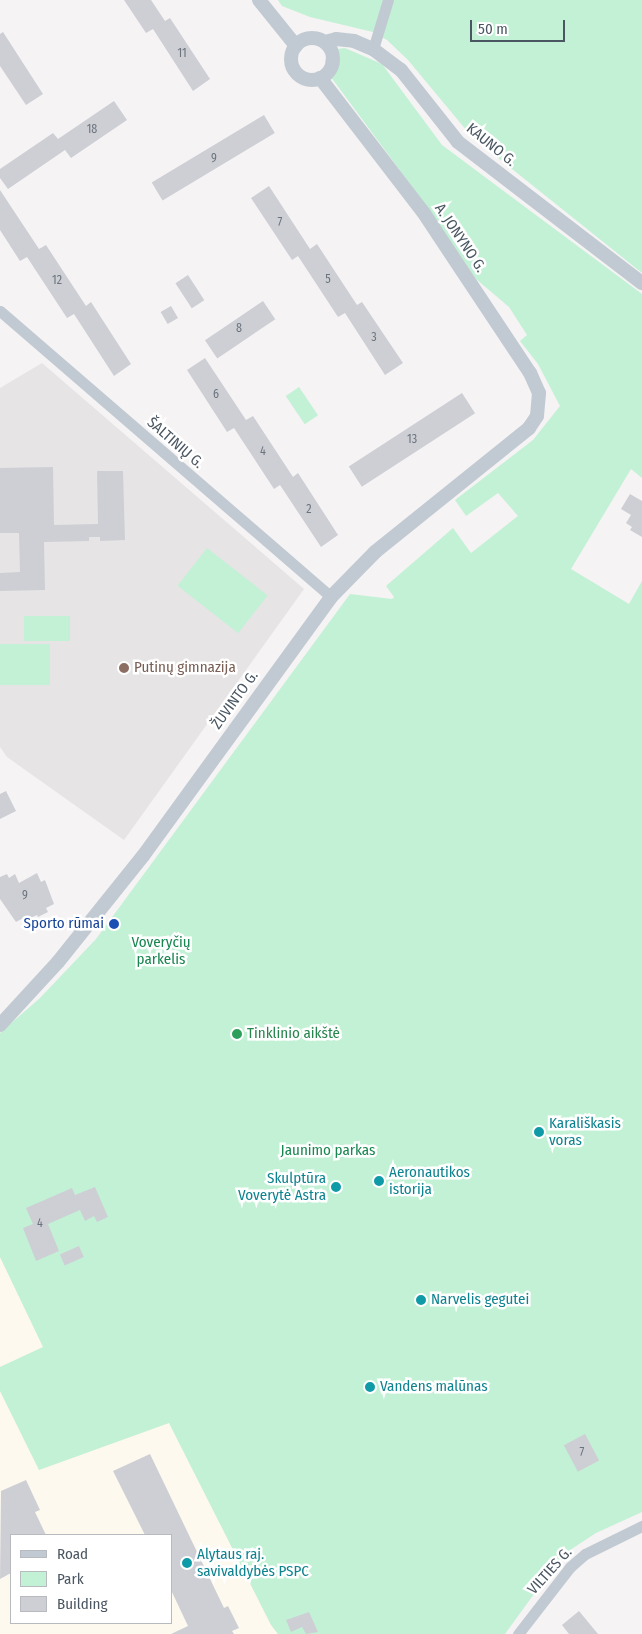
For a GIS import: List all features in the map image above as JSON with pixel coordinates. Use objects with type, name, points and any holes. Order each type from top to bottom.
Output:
[{"type":"street","points":[[259,0],[296,46]]},
{"type":"street","points":[[373,49],[388,0]]},
{"type":"street","points":[[306,38],[320,39],[325,42],[330,47],[333,59],[330,70],[320,78],[305,78],[294,70],[291,58],[296,46],[306,38]]},
{"type":"street","name":"KAUNO G.","points":[[325,42],[336,39],[354,41],[373,49],[401,70],[458,142],[642,282]]},
{"type":"street","name":"A. JONYNO G.","points":[[320,78],[423,212],[530,373],[539,393],[539,406],[529,428]]},
{"type":"street","name":"ŠALTINIŲ G.","points":[[0,311],[330,597]]},
{"type":"street","name":"ŽUVINTO G.","points":[[0,1024],[58,962],[143,856],[330,597],[374,552],[529,428]]},
{"type":"street","name":"VILTIES G.","points":[[518,1634],[570,1567],[594,1550],[642,1526]]},
{"type":"shaded area","name":"Putinų gimnazija","points":[[42,363],[304,589],[124,840],[7,757],[0,747],[0,388]]},
{"type":"shaded area","points":[[0,1257],[43,1347],[0,1367]]},
{"type":"shaded area","points":[[0,1391],[39,1470],[169,1423],[271,1625],[278,1634],[0,1634]]},
{"type":"green space","points":[[278,0],[642,0],[642,273],[472,137],[408,60],[387,40],[373,32],[310,17],[282,6]]},
{"type":"green space","name":"Jaunimo parkas","points":[[345,48],[382,64],[442,145],[642,294],[642,478],[631,469],[571,569],[629,604],[642,581],[642,1512],[596,1533],[570,1550],[550,1572],[505,1634],[278,1634],[271,1625],[169,1423],[39,1470],[0,1391],[0,1367],[43,1347],[0,1257],[0,1033],[40,998],[96,939],[350,594],[392,599],[394,597],[386,586],[453,528],[471,553],[518,516],[498,493],[466,516],[455,500],[533,440],[560,406],[538,364],[520,341],[527,335],[509,307],[476,279],[424,203],[325,69],[325,60],[328,55],[337,49]]},
{"type":"green space","points":[[299,387],[318,415],[305,424],[286,396]]},
{"type":"green space","points":[[207,548],[268,595],[238,633],[177,586]]},
{"type":"green space","points":[[24,616],[70,616],[70,641],[24,641]]},
{"type":"green space","points":[[0,644],[50,644],[50,685],[0,685]]},
{"type":"building","points":[[124,0],[151,0],[165,21],[170,18],[210,79],[193,91],[153,29],[146,33]]},
{"type":"building","points":[[3,32],[43,94],[26,105],[0,66],[0,34]]},
{"type":"building","points":[[114,101],[127,120],[71,158],[65,150],[8,189],[0,178],[0,169],[53,133],[58,139]]},
{"type":"building","points":[[264,115],[275,133],[163,200],[152,182]]},
{"type":"building","points":[[269,186],[310,249],[317,244],[357,305],[362,302],[403,363],[385,375],[345,313],[338,317],[298,256],[292,260],[251,198]]},
{"type":"building","points":[[0,190],[39,249],[46,245],[86,306],[91,302],[131,364],[114,376],[74,314],[67,318],[27,257],[20,261],[0,230]]},
{"type":"building","points":[[188,275],[204,300],[192,308],[175,283]]},
{"type":"building","points":[[263,301],[275,319],[217,358],[205,340]]},
{"type":"building","points":[[171,306],[178,318],[168,324],[161,312]]},
{"type":"building","points":[[205,358],[246,420],[253,416],[293,477],[298,473],[338,535],[321,547],[280,485],[274,489],[234,428],[227,432],[187,370]]},
{"type":"building","points":[[462,393],[475,413],[362,487],[349,467]]},
{"type":"building","points":[[53,467],[54,525],[98,524],[97,471],[123,471],[125,540],[100,541],[100,537],[89,537],[89,541],[44,542],[45,590],[0,591],[0,573],[20,572],[19,533],[0,533],[0,468]]},
{"type":"building","points":[[630,494],[642,501],[642,537],[630,530],[632,527],[626,523],[631,515],[621,509]]},
{"type":"building","points":[[6,791],[16,811],[0,819],[0,794]]},
{"type":"building","points":[[37,873],[41,882],[45,880],[54,904],[46,908],[48,912],[38,917],[37,915],[26,920],[25,917],[16,922],[0,899],[0,877],[7,874],[9,878],[15,874],[19,883]]},
{"type":"building","points":[[95,1187],[108,1217],[97,1222],[94,1216],[85,1221],[80,1210],[48,1224],[59,1251],[36,1261],[23,1228],[33,1224],[26,1208],[72,1188],[75,1195]]},
{"type":"building","points":[[79,1246],[84,1257],[65,1266],[60,1255]]},
{"type":"building","points":[[585,1434],[599,1460],[578,1472],[564,1445]]},
{"type":"building","name":"Alytaus raj. savivaldybės PSPC","points":[[150,1454],[224,1608],[228,1606],[239,1628],[232,1631],[234,1634],[171,1634],[188,1626],[172,1592],[172,1534],[144,1534],[113,1471]]},
{"type":"building","points":[[26,1480],[40,1510],[35,1512],[46,1534],[10,1534],[10,1574],[0,1579],[1,1491]]},
{"type":"building","points":[[579,1611],[598,1634],[569,1634],[562,1625]]},
{"type":"building","points":[[309,1612],[318,1632],[306,1634],[302,1627],[291,1632],[286,1620]]},
{"type":"place","name":"Putinų gimnazija","points":[[124,668]]},
{"type":"place","name":"Sporto rūmai","points":[[114,924]]},
{"type":"place","name":"Tinklinio aikštė","points":[[237,1034]]},
{"type":"place","name":"Karališkasis voras","points":[[539,1132]]},
{"type":"place","name":"Aeronautikos istorija","points":[[379,1181]]},
{"type":"place","name":"Skulptūra Voverytė Astra","points":[[336,1187]]},
{"type":"place","name":"Narvelis gegutei","points":[[421,1300]]},
{"type":"place","name":"Vandens malūnas","points":[[370,1387]]},
{"type":"place","name":"Alytaus raj. savivaldybės PSPC","points":[[187,1563]]},
{"type":"park label","name":"Voveryčių parkelis","points":[[161,950]]}]
